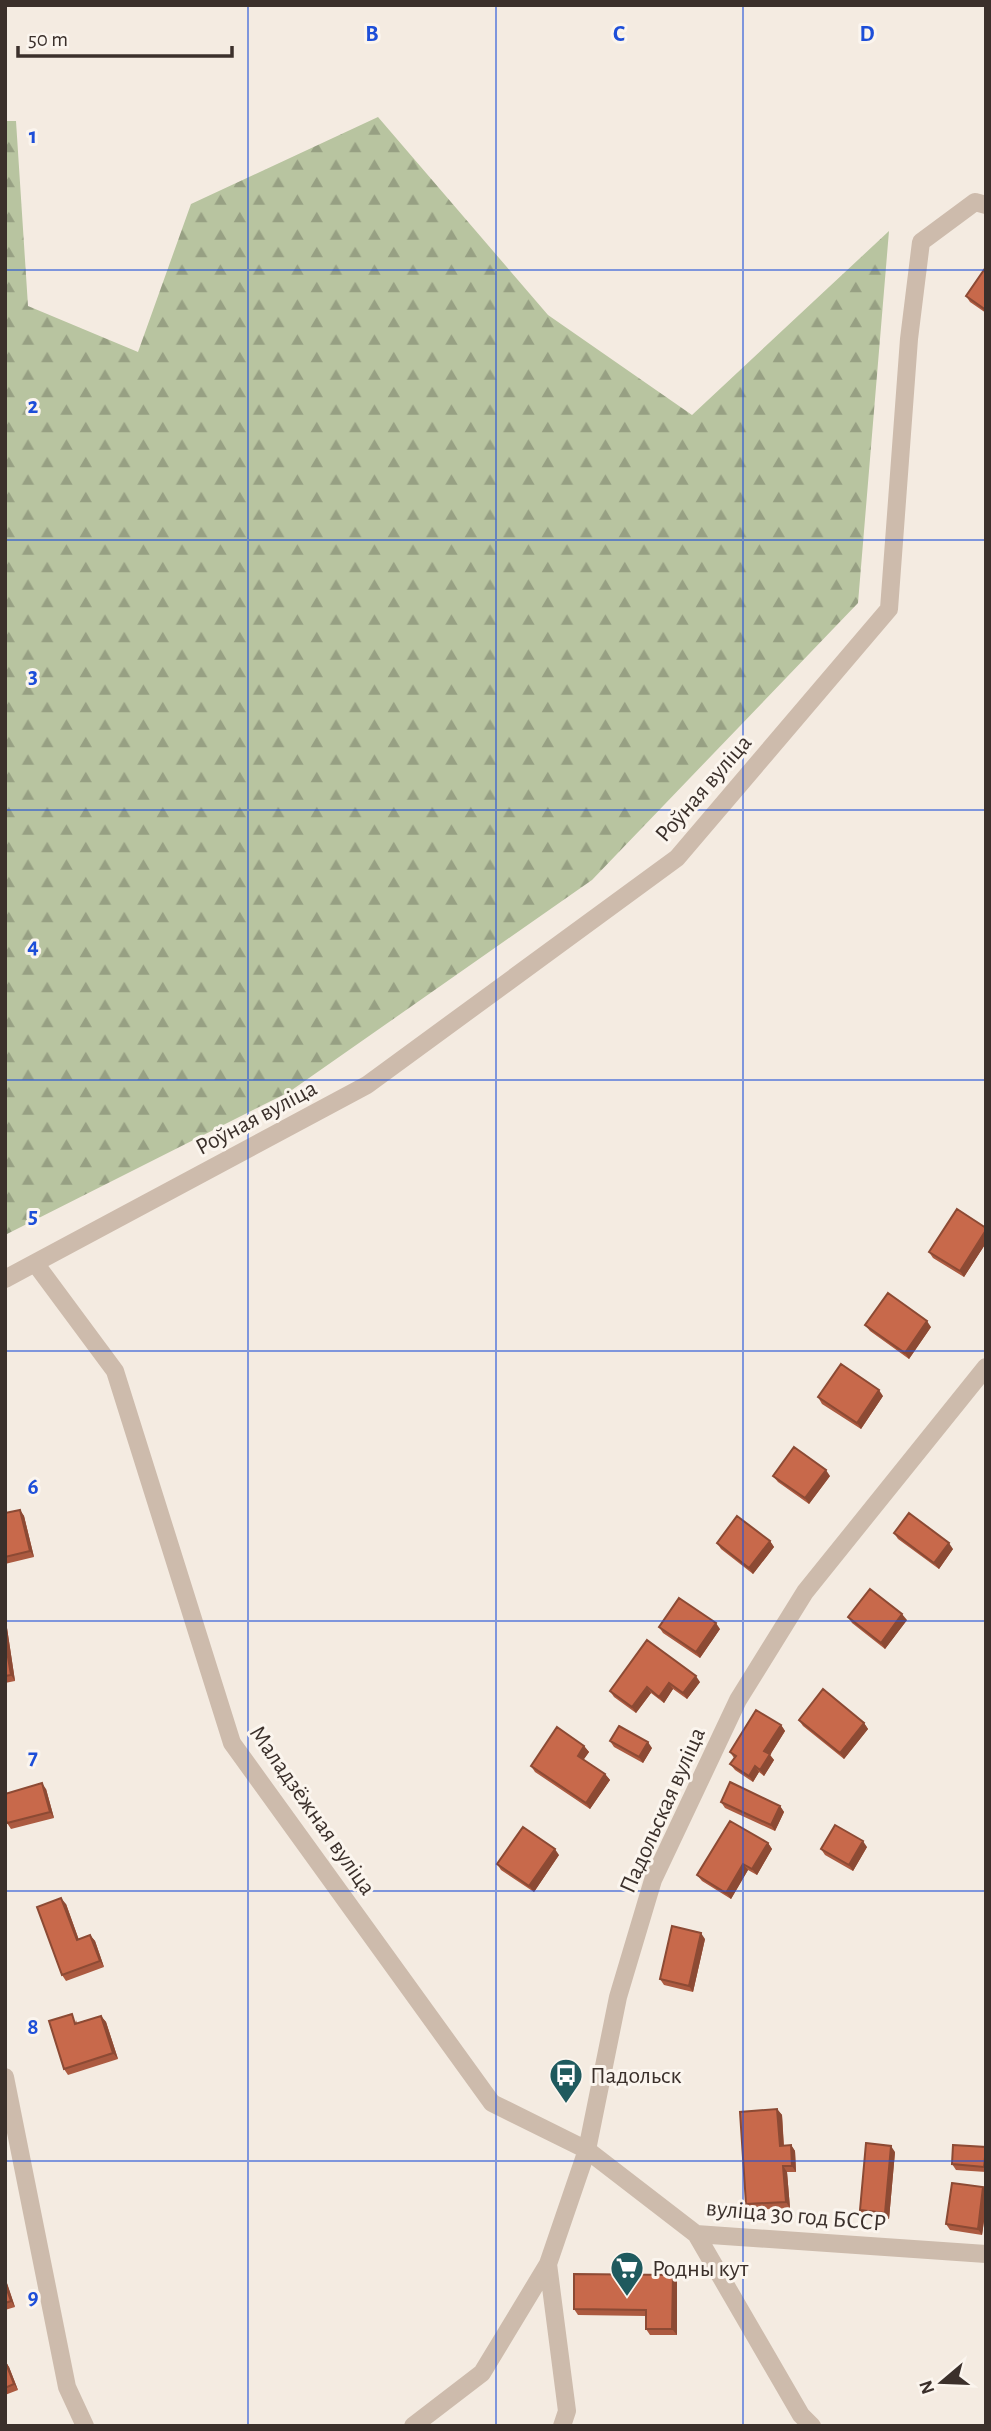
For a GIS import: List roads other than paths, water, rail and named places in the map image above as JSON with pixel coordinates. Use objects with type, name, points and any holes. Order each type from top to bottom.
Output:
[{"type":"street","name":"Роўная вуліца","points":[[34,1263],[367,1085],[677,858],[889,609],[909,339],[921,242],[975,202],[986,205]]},
{"type":"street","points":[[5,1279],[34,1263]]},
{"type":"street","name":"Маладзёжная вуліца","points":[[34,1263],[115,1371],[232,1743],[492,2103],[587,2150]]},
{"type":"street","name":"Падольская вуліца","points":[[562,2426],[567,2411],[548,2264],[587,2150],[618,1997],[653,1880],[738,1700],[805,1592],[986,1367]]},
{"type":"street","points":[[5,2077],[68,2387],[86,2426]]},
{"type":"street","name":"вуліца 30 год БССР","points":[[587,2150],[696,2234],[986,2254]]},
{"type":"street","points":[[696,2234],[801,2415],[812,2426]]},
{"type":"street","points":[[413,2426],[482,2373],[548,2264]]},
{"type":"place","name":"Падольск","points":[[566,2105]]},
{"type":"place","name":"Родны кут","points":[[627,2298]]}]
